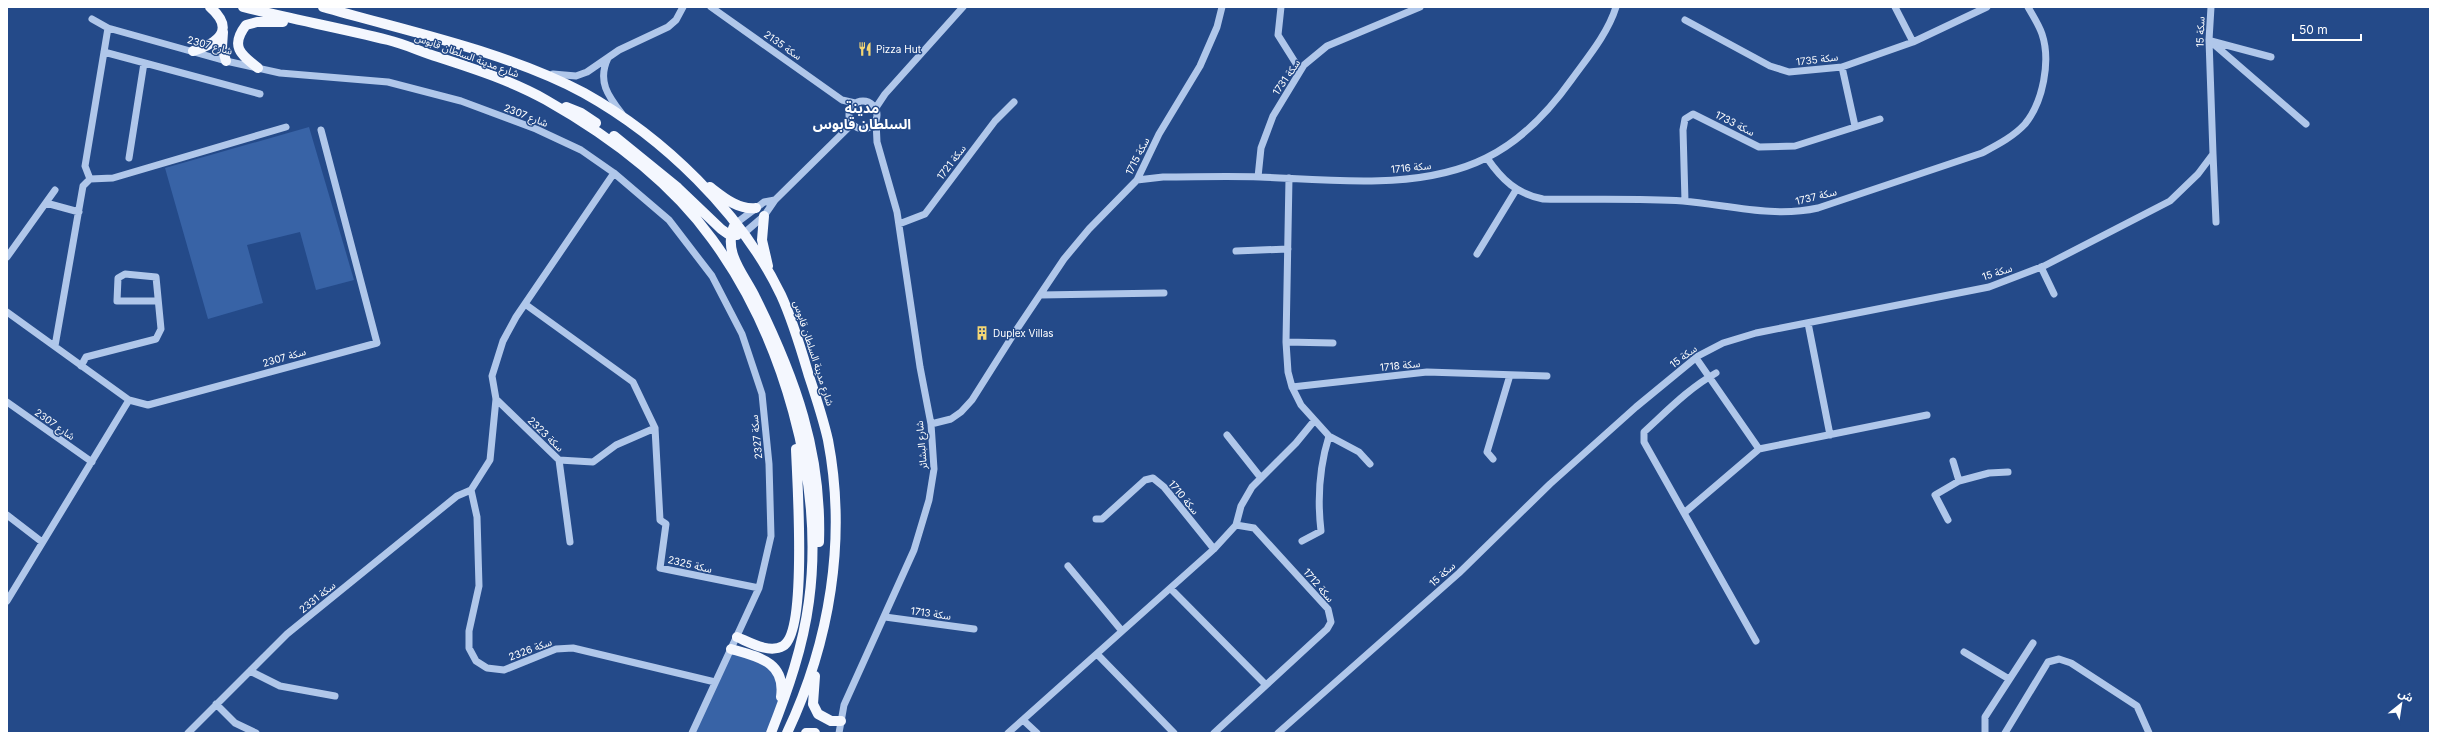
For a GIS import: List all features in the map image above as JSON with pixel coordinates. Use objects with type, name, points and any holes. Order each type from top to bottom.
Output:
[{"type":"main road","points":[[210,7],[218,14],[223,25],[222,47],[226,60]]},
{"type":"main road","name":"شارع مدينة السلطان قابوس","points":[[242,7],[306,23],[390,40],[494,76],[545,100],[582,122],[645,168],[673,194],[712,238],[735,274],[763,328],[785,386],[795,421],[808,484],[813,536],[809,601],[796,665],[771,733]]},
{"type":"main road","name":"شارع مدينة السلطان قابوس","points":[[323,7],[538,71],[584,93],[625,118],[649,136],[693,175],[743,234],[774,281],[796,331],[820,408],[833,476],[836,530],[832,584],[817,658],[800,705],[787,733]]},
{"type":"main road","points":[[258,68],[244,57],[238,46],[238,34],[246,25],[272,21],[306,23]]},
{"type":"main road","points":[[193,51],[214,44],[223,30]]},
{"type":"main road","points":[[545,100],[581,113],[628,146],[678,188],[721,229],[731,235],[743,234]]},
{"type":"main road","points":[[693,175],[739,206],[748,209],[756,208]]},
{"type":"main road","points":[[764,216],[762,240],[774,281]]},
{"type":"main road","points":[[735,224],[731,235],[733,256],[755,297],[784,358],[805,416],[814,458],[818,547],[815,585],[809,601]]},
{"type":"main road","points":[[737,637],[762,648],[775,649],[784,646],[790,637],[799,585],[800,533],[795,421]]},
{"type":"main road","points":[[731,649],[765,660],[778,670],[783,682],[776,720]]},
{"type":"main road","points":[[817,658],[813,704],[818,714],[831,721],[841,722]]},
{"type":"main road","points":[[806,733],[815,733]]},
{"type":"street","points":[[538,71],[559,76],[576,76],[587,72],[619,50],[668,27],[676,20],[683,7]]},
{"type":"street","name":"سكة 2135","points":[[711,7],[842,100],[849,111]]},
{"type":"street","points":[[862,130],[870,128],[876,122],[876,109],[884,94],[963,7]]},
{"type":"street","name":"سكة 1715","points":[[931,424],[951,419],[962,412],[972,400],[1040,295],[1089,228],[1137,180],[1159,134],[1200,66],[1217,27],[1222,7]]},
{"type":"street","points":[[1281,7],[1278,35],[1300,70]]},
{"type":"street","name":"سكة 1731","points":[[1258,177],[1261,148],[1273,116],[1300,70],[1327,46],[1420,7]]},
{"type":"street","points":[[1895,7],[1913,42]]},
{"type":"street","name":"سكة 1735","points":[[1685,20],[1770,66],[1789,72],[1842,66],[1913,42],[1987,7]]},
{"type":"street","name":"سكة 1737","points":[[1487,158],[1498,175],[1516,190],[1529,197],[1543,199],[1685,201],[1738,209],[1800,212],[1818,208],[1982,153],[2000,144],[2025,124],[2042,92],[2047,62],[2042,34],[2028,7]]},
{"type":"street","name":"سكة 15","points":[[2211,7],[2209,40],[2216,222]]},
{"type":"street","name":"سكة 1716","points":[[1137,180],[1163,176],[1394,180],[1433,176],[1487,158],[1529,128],[1562,94],[1595,49],[1613,8]]},
{"type":"street","name":"2307 شارع","points":[[92,19],[108,28],[280,73],[388,82],[461,101],[536,129],[581,150],[614,173]]},
{"type":"street","points":[[90,179],[85,166],[108,28]]},
{"type":"street","points":[[2209,40],[2271,57]]},
{"type":"street","points":[[2209,40],[2306,124]]},
{"type":"street","points":[[104,52],[260,94]]},
{"type":"street","points":[[608,58],[602,78],[607,93],[625,118]]},
{"type":"street","points":[[129,158],[144,63]]},
{"type":"street","points":[[1842,66],[1855,126]]},
{"type":"street","points":[[877,142],[852,124],[849,111],[855,103],[869,102],[884,94]]},
{"type":"street","name":"سكة 2135","points":[[842,100],[855,103]]},
{"type":"street","points":[[869,102],[876,109]]},
{"type":"street","name":"سكة 1721","points":[[898,224],[925,214],[995,121],[1014,102]]},
{"type":"street","name":"سكة 1733","points":[[1685,201],[1683,130],[1685,119],[1694,114],[1759,147],[1795,146],[1880,119]]},
{"type":"street","name":"شارع البشائر","points":[[839,733],[844,705],[914,550],[929,500],[934,469],[931,424],[920,367],[898,224],[886,169],[877,142],[876,122]]},
{"type":"street","points":[[743,234],[764,216],[775,200],[852,124]]},
{"type":"street","points":[[55,346],[83,186],[90,179],[113,178],[286,127]]},
{"type":"street","name":"سكة 2307","points":[[7,312],[129,400],[148,405],[377,343],[321,130]]},
{"type":"street","name":"سكة 15","points":[[1278,733],[1459,573],[1550,484],[1636,407],[1696,358],[1723,343],[1756,333],[1989,287],[2041,267],[2170,201],[2198,174],[2213,154]]},
{"type":"street","points":[[471,490],[490,460],[496,399],[492,376],[502,341],[525,304],[614,173]]},
{"type":"street","name":"سكة 2327","points":[[614,173],[669,220],[712,276],[742,334],[762,394],[770,464],[771,536],[759,588],[692,733]]},
{"type":"street","points":[[1289,178],[1286,342],[1288,372],[1292,387],[1301,405],[1328,436],[1359,452],[1370,464]]},
{"type":"street","points":[[7,257],[55,190]]},
{"type":"street","points":[[1477,254],[1516,190]]},
{"type":"street","points":[[735,224],[764,202],[775,200]]},
{"type":"street","points":[[46,203],[79,212]]},
{"type":"street","points":[[1236,251],[1288,249]]},
{"type":"street","points":[[2041,267],[2054,294]]},
{"type":"street","points":[[81,366],[86,356],[156,339],[161,329],[156,277],[125,274],[118,278],[117,301],[158,301]]},
{"type":"street","points":[[1040,295],[1164,293]]},
{"type":"street","points":[[525,304],[633,382],[655,428]]},
{"type":"street","points":[[1808,323],[1830,435]]},
{"type":"street","points":[[1286,342],[1333,343]]},
{"type":"street","points":[[1696,358],[1712,375],[1759,449]]},
{"type":"street","name":"سكة 1718","points":[[1292,387],[1427,372],[1547,376]]},
{"type":"street","points":[[1493,459],[1487,452],[1510,375]]},
{"type":"street","points":[[1712,375],[1675,403],[1644,432],[1643,436],[1644,442],[1756,641]]},
{"type":"street","name":"سكة 2323","points":[[496,399],[559,460],[593,462],[616,445],[655,428]]},
{"type":"street","points":[[7,601],[129,400]]},
{"type":"street","name":"2307 شارع","points":[[7,402],[92,462]]},
{"type":"street","points":[[1684,514],[1759,449],[1927,415]]},
{"type":"street","points":[[1008,733],[1122,631],[1171,590],[1214,549],[1236,525],[1245,497],[1261,478],[1296,443],[1314,420]]},
{"type":"street","name":"سكة 2325","points":[[655,428],[660,520],[666,524],[660,568],[759,588]]},
{"type":"street","points":[[1227,435],[1261,478]]},
{"type":"street","points":[[1302,541],[1321,531],[1318,504],[1319,480],[1328,436]]},
{"type":"street","points":[[559,460],[570,542]]},
{"type":"street","points":[[1953,461],[1959,481]]},
{"type":"street","points":[[1948,520],[1935,495],[1959,481],[1989,473],[2008,472]]},
{"type":"street","name":"سكة 1710","points":[[1096,519],[1102,519],[1145,480],[1153,478],[1164,487],[1214,549]]},
{"type":"street","name":"سكة 2331","points":[[188,733],[250,671],[305,620],[457,496],[471,490]]},
{"type":"street","name":"سكة 2326","points":[[471,490],[478,517],[479,586],[469,631],[469,648],[476,661],[487,668],[504,670],[556,649],[573,648],[715,682]]},
{"type":"street","points":[[7,515],[42,542]]},
{"type":"street","name":"سكة 1712","points":[[1214,733],[1265,684],[1327,629],[1331,622],[1328,609],[1254,528],[1236,525]]},
{"type":"street","points":[[1068,566],[1122,631]]},
{"type":"street","points":[[1171,590],[1265,684]]},
{"type":"street","name":"سكة 1713","points":[[885,617],[974,629]]},
{"type":"street","points":[[1985,733],[1985,717],[2033,642]]},
{"type":"street","points":[[1964,652],[2010,679]]},
{"type":"street","points":[[1097,654],[1174,733]]},
{"type":"street","points":[[2005,733],[2041,671],[2048,662],[2059,660],[2071,663],[2138,706],[2149,733]]},
{"type":"street","points":[[250,671],[280,686],[335,696]]},
{"type":"street","points":[[216,704],[236,722],[256,733]]},
{"type":"street","points":[[1023,720],[1037,733]]},
{"type":"shaded area","points":[[309,127],[354,280],[316,290],[300,232],[247,245],[263,303],[208,319],[165,168]]},
{"type":"shaded area","points":[[731,650],[777,671],[780,696],[769,733],[693,733]]},
{"type":"place","name":"Pizza Hut","points":[[865,49]]},
{"type":"place","name":"Duplex Villas","points":[[982,333]]},
{"type":"district","name":"مدينة السلطان قابوس","points":[[862,116]]}]
